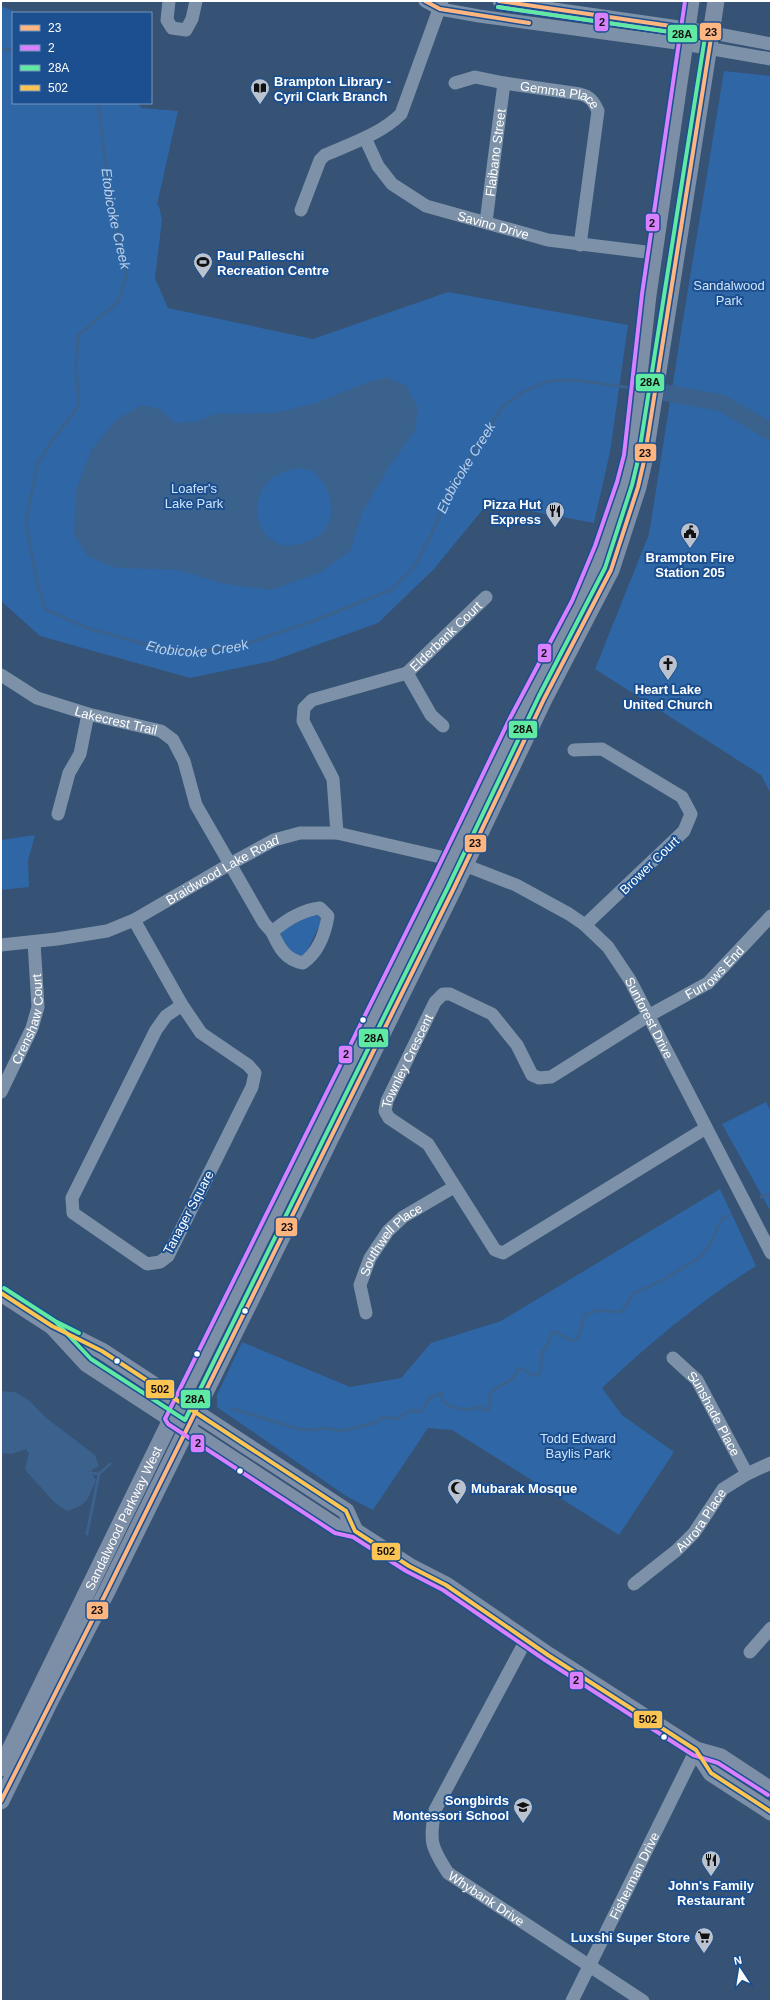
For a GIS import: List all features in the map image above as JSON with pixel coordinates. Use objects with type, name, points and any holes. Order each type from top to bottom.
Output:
[{"type":"main road","points":[[456,862],[544,699],[611,570],[638,487],[648,378],[654,253],[691,1]]},
{"type":"main road","points":[[648,378],[674,278],[716,1]]},
{"type":"main road","name":"Sandalwood Parkway West","points":[[1,1768],[179,1402],[456,862]]},
{"type":"main road","name":"Sandalwood Parkway West","points":[[1,1800],[195,1413],[456,862]]},
{"type":"main road","points":[[1,1293],[52,1326],[102,1352],[346,1512],[355,1531]]},
{"type":"main road","points":[[52,1326],[87,1364],[338,1528],[355,1531],[409,1566],[446,1585],[526,1640],[696,1750],[721,1758],[771,1790]]},
{"type":"main road","points":[[696,1750],[711,1773],[771,1812]]},
{"type":"street","points":[[169,1],[167,20],[172,28],[186,30],[192,19],[196,1]]},
{"type":"street","points":[[425,1],[479,16],[566,28],[686,36],[712,32],[771,44]]},
{"type":"street","points":[[499,1],[569,12],[686,36],[709,49],[771,59]]},
{"type":"street","points":[[301,210],[320,160],[325,156],[365,138],[394,122],[401,114],[441,5]]},
{"type":"street","points":[[566,28],[569,12]]},
{"type":"street","name":"Gemma Place","points":[[455,83],[475,77],[504,83],[580,94],[588,96],[594,103],[598,111],[580,245]]},
{"type":"street","name":"Flaibano Street","points":[[486,222],[504,83]]},
{"type":"street","name":"Savino Drive","points":[[365,138],[378,166],[392,184],[426,206],[548,240],[654,253]]},
{"type":"street","name":"Elderbank Court","points":[[337,833],[333,779],[303,721],[304,708],[312,700],[407,673],[486,597]]},
{"type":"street","points":[[407,673],[431,715],[443,726]]},
{"type":"street","name":"Lakecrest Trail","points":[[1,675],[37,698],[88,714],[161,731],[173,740],[184,761],[196,805],[264,923],[272,932]]},
{"type":"street","points":[[58,814],[69,773],[80,754],[88,714]]},
{"type":"street","name":"Brower Court","points":[[574,750],[602,749],[682,797],[691,814],[684,831],[585,925]]},
{"type":"street","name":"Braidwood Lake Road","points":[[1,945],[34,942],[107,931],[134,920],[274,840],[300,833],[337,833],[456,862]]},
{"type":"street","name":"Sunforest Drive","points":[[456,862],[516,886],[569,914],[585,925],[608,947],[630,980],[771,1253]]},
{"type":"street","points":[[320,908],[328,916],[326,932],[312,956],[303,962],[293,961],[281,951],[272,932],[286,920],[309,909],[320,908]]},
{"type":"street","name":"Furrows End","points":[[648,1016],[708,983],[771,916]]},
{"type":"street","name":"Tanager Square","points":[[134,920],[182,1005],[201,1033],[248,1065],[255,1073],[252,1088],[168,1256],[160,1262],[147,1264],[73,1213],[72,1198],[156,1030],[166,1016],[182,1005]]},
{"type":"street","name":"Crenshaw Court","points":[[1,1092],[32,1028],[38,1007],[34,942]]},
{"type":"street","name":"Townley Crescent","points":[[648,1016],[551,1077],[539,1078],[532,1075],[517,1045],[492,1014],[450,994],[443,994],[435,1002],[387,1101],[385,1111],[389,1118],[428,1144],[495,1250],[503,1253],[706,1128]]},
{"type":"street","name":"Southwell Place","points":[[366,1313],[360,1285],[370,1258],[388,1231],[403,1217],[454,1187]]},
{"type":"street","name":"Sunshade Place","points":[[673,1358],[697,1380],[747,1474]]},
{"type":"street","name":"Aurora Place","points":[[634,1584],[677,1550],[694,1533],[723,1489],[747,1474],[771,1463]]},
{"type":"street","points":[[750,1652],[771,1628]]},
{"type":"street","name":"Whybank Drive","points":[[526,1640],[435,1810],[430,1832],[436,1855],[448,1873],[643,2001]]},
{"type":"street","name":"Fisherman Drive","points":[[572,2001],[696,1750]]},
{"type":"green space","name":"Loafer's Lake Park","points":[[1,6],[16,12],[12,12],[12,104],[138,104],[142,108],[178,111],[157,205],[159,206],[162,220],[155,278],[168,308],[313,339],[448,292],[628,325],[610,452],[594,523],[488,503],[434,569],[378,623],[272,661],[190,678],[40,636],[1,601]]},
{"type":"green space","name":"Sandalwood Park","points":[[724,71],[771,76],[771,794],[761,775],[595,669],[649,534]]},
{"type":"green space","points":[[35,835],[28,861],[29,887],[1,890],[1,840]]},
{"type":"green space","points":[[310,914],[319,916],[321,922],[306,953],[302,956],[295,955],[281,941],[281,932]]},
{"type":"green space","points":[[766,1102],[771,1112],[771,1212],[722,1124]]},
{"type":"green space","name":"Todd Edward Baylis Park","points":[[720,1189],[756,1266],[735,1279],[676,1323],[602,1388],[622,1415],[674,1452],[619,1535],[452,1430],[428,1428],[373,1510],[346,1496],[217,1407],[217,1395],[242,1342],[350,1387],[401,1378],[431,1343],[501,1321]]},
{"type":"shaded area","points":[[387,377],[406,386],[418,408],[415,430],[389,467],[362,513],[350,551],[321,572],[271,590],[224,584],[179,570],[116,568],[87,556],[74,534],[76,491],[91,450],[116,420],[142,405],[160,409],[175,423],[199,421],[214,414],[274,413],[316,403],[368,382]],"holes":[[[298,468],[313,471],[322,481],[329,496],[331,505],[330,521],[321,534],[314,539],[288,546],[275,542],[261,528],[257,515],[258,501],[264,487],[272,478],[284,472]]]},
{"type":"shaded area","points":[[1,1391],[15,1392],[29,1400],[45,1417],[95,1455],[99,1466],[92,1470],[92,1474],[96,1480],[89,1497],[83,1504],[67,1511],[55,1503],[27,1472],[25,1468],[29,1454],[26,1449],[12,1454],[1,1453]]},
{"type":"waterway","name":"Etobicoke Creek","points":[[1,50],[12,49]]},
{"type":"waterway","name":"Etobicoke Creek","points":[[98,104],[111,204],[127,274],[118,302],[78,335],[76,368],[79,405],[52,441],[37,465],[26,522],[37,583],[45,609],[87,628],[162,649],[198,652],[240,646],[313,621],[391,590],[414,567],[431,535],[451,489],[502,407],[523,392],[548,381],[575,380],[632,388]]},
{"type":"waterway","name":"Etobicoke Creek","points":[[662,392],[722,403],[771,432]]},
{"type":"waterway","points":[[761,1197],[771,1194]]},
{"type":"waterway","points":[[233,1409],[299,1429],[316,1430],[325,1428],[342,1431],[374,1423],[383,1417],[396,1419],[411,1410],[420,1412],[431,1397],[442,1393],[442,1400],[455,1408],[471,1409],[481,1407],[485,1411],[489,1410],[490,1394],[495,1389],[511,1380],[520,1368],[534,1376],[540,1373],[542,1352],[548,1344],[552,1333],[556,1332],[570,1340],[576,1340],[585,1315],[596,1311],[622,1311],[634,1293],[663,1280],[700,1257],[710,1245],[721,1220],[729,1215]]},
{"type":"waterway","points":[[90,1473],[99,1474],[110,1464]]},
{"type":"waterway","points":[[87,1534],[99,1474]]},
{"type":"transit line","name":"23","points":[[425,1],[440,9],[529,23]]},
{"type":"transit line","name":"23","points":[[1,1801],[107,1591],[453,890],[544,699],[611,570],[638,487],[644,461],[712,32],[499,1]]},
{"type":"transit line","name":"2","points":[[685,1],[642,294],[624,455],[617,482],[595,546],[572,601],[509,720],[434,876],[165,1419],[168,1424],[335,1533],[353,1537],[406,1571],[443,1590],[545,1660],[693,1755],[718,1763],[768,1795]]},
{"type":"transit line","name":"2","points":[[498,7],[705,37]]},
{"type":"transit line","name":"28A","points":[[56,1322],[91,1359],[185,1420],[448,887],[539,696],[605,568],[632,485],[638,460],[705,37],[498,7]]},
{"type":"transit line","name":"28A","points":[[4,1288],[55,1321],[79,1333]]},
{"type":"transit line","name":"502","points":[[1,1293],[52,1326],[102,1351],[346,1511],[355,1531],[409,1566],[446,1585],[548,1655],[696,1750],[711,1773],[771,1812]]},
{"type":"place","name":"Brampton Library - Cyril Clark Branch","points":[[260,105]]},
{"type":"place","name":"Paul Palleschi Recreation Centre","points":[[203,279]]},
{"type":"place","name":"Pizza Hut Express","points":[[555,528]]},
{"type":"place","name":"Brampton Fire Station 205","points":[[690,549]]},
{"type":"place","name":"Heart Lake United Church","points":[[668,681]]},
{"type":"place","name":"Mubarak Mosque","points":[[457,1505]]},
{"type":"place","name":"Songbirds Montessori School","points":[[523,1824]]},
{"type":"place","name":"John's Family Restaurant","points":[[711,1877]]},
{"type":"place","name":"Luxshi Super Store","points":[[704,1954]]}]
